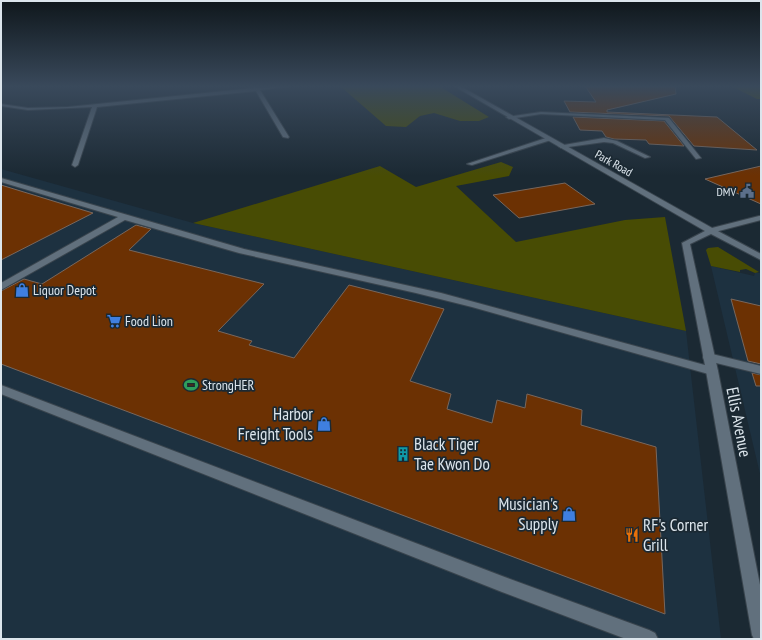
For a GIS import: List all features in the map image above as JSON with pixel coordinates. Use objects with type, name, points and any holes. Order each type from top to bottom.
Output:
[{"type":"street","points":[[75,165],[91,116]]},
{"type":"street","points":[[273,116],[286,137]]},
{"type":"street","points":[[510,117],[519,116]]},
{"type":"street","points":[[601,116],[667,119],[698,158]]},
{"type":"street","name":"Park Road","points":[[510,117],[710,231],[761,257]]},
{"type":"street","points":[[470,164],[549,139]]},
{"type":"street","points":[[561,146],[604,140],[615,142],[647,157]]},
{"type":"street","points":[[1,180],[79,202],[122,218],[244,251],[441,296],[652,356],[712,371]]},
{"type":"street","points":[[1,287],[122,218]]},
{"type":"street","points":[[710,231],[759,218]]},
{"type":"street","name":"Ellis Avenue","points":[[710,231],[686,243],[712,371],[761,635]]},
{"type":"street","points":[[708,357],[761,370]]},
{"type":"street","points":[[1,389],[502,584],[649,639]]},
{"type":"shaded area","points":[[374,116],[421,116],[406,127],[386,126]]},
{"type":"shaded area","points":[[443,116],[489,117],[479,121],[460,121]]},
{"type":"shaded area","points":[[501,162],[513,167],[509,176],[456,186],[516,242],[625,220],[665,217],[686,331],[193,223],[380,166],[416,187]]},
{"type":"shaded area","points":[[1,169],[193,223],[686,331],[721,639],[1,639]]},
{"type":"shaded area","points":[[718,247],[759,272],[755,273],[746,269],[740,270],[740,272],[711,266],[706,250],[708,248]]},
{"type":"shaded area","points":[[711,266],[754,276],[755,273],[761,273],[761,478]]},
{"type":"building","points":[[666,116],[717,117],[757,150],[694,146],[669,116]]},
{"type":"building","points":[[573,117],[664,121],[684,146],[649,144],[646,140],[614,139],[606,137],[602,131],[580,130]]},
{"type":"building","points":[[761,166],[761,204],[705,179]]},
{"type":"building","points":[[565,183],[595,204],[519,218],[493,195]]},
{"type":"building","points":[[1,185],[63,204],[93,213],[1,260]]},
{"type":"building","points":[[136,225],[151,229],[129,250],[264,284],[218,331],[252,341],[249,345],[294,358],[349,285],[444,309],[410,381],[451,394],[447,409],[492,423],[497,400],[525,408],[527,394],[582,410],[581,425],[656,447],[665,614],[1,364],[1,291],[24,279],[42,284]]},
{"type":"building","points":[[731,299],[761,306],[761,364],[748,361]]},
{"type":"building","points":[[752,373],[761,375],[761,386],[756,386]]},
{"type":"place","name":"DMV","points":[[747,191]]},
{"type":"place","name":"Liquor Depot","points":[[22,290]]},
{"type":"place","name":"Food Lion","points":[[114,321]]},
{"type":"place","name":"StrongHER","points":[[191,385]]},
{"type":"place","name":"Harbor Freight Tools","points":[[324,424]]},
{"type":"place","name":"Black Tiger Tae Kwon Do","points":[[403,454]]},
{"type":"place","name":"Musician's Supply","points":[[569,514]]},
{"type":"place","name":"RF's Corner Grill","points":[[632,535]]}]
